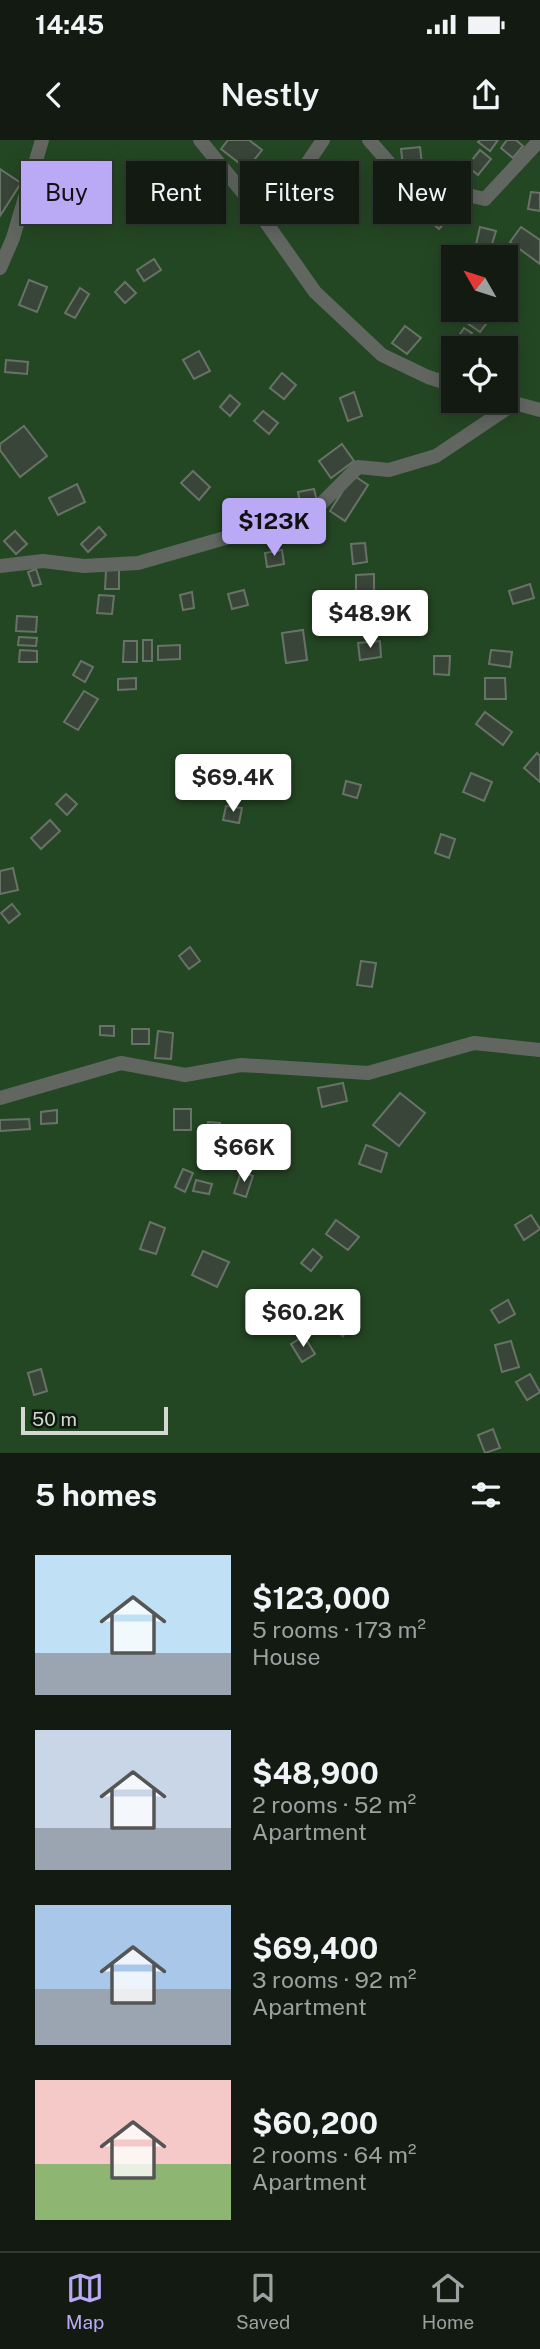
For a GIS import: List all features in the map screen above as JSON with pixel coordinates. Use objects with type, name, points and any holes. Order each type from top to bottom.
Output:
[{"type":"street","points":[[0,268],[13,238],[42,140]]},
{"type":"street","points":[[309,161],[323,140]]},
{"type":"street","points":[[369,140],[405,181],[485,200],[540,140]]},
{"type":"street","points":[[210,144],[240,186]]},
{"type":"street","points":[[267,224],[315,292],[383,355],[441,381]]},
{"type":"street","points":[[518,404],[540,410]]},
{"type":"street","points":[[0,566],[43,561],[84,566],[138,563],[188,546],[292,520],[312,513],[358,467],[389,470],[436,456],[495,413]]},
{"type":"street","points":[[0,1098],[121,1063],[185,1075],[241,1065],[368,1073],[474,1043],[540,1050]]},
{"type":"green space","points":[[0,140],[540,140],[540,1453],[0,1453]]},
{"type":"building","points":[[228,140],[249,140],[262,150],[253,161],[240,161],[240,164],[221,149]]},
{"type":"building","points":[[498,140],[490,151],[478,142]]},
{"type":"building","points":[[507,140],[516,140],[523,146],[513,158],[501,148]]},
{"type":"building","points":[[420,147],[422,161],[402,161],[401,149]]},
{"type":"building","points":[[480,150],[491,159],[478,175],[471,169],[471,161]]},
{"type":"building","points":[[0,169],[21,183],[0,216]]},
{"type":"building","points":[[531,192],[540,193],[540,211],[528,209]]},
{"type":"building","points":[[480,227],[496,231],[492,245],[476,245]]},
{"type":"building","points":[[521,227],[540,240],[540,264],[518,248],[518,245],[510,242]]},
{"type":"building","points":[[154,259],[161,270],[144,281],[137,270]]},
{"type":"building","points":[[29,280],[47,287],[37,312],[19,305]]},
{"type":"building","points":[[125,282],[136,293],[125,303],[115,292]]},
{"type":"building","points":[[80,288],[89,294],[75,318],[65,313]]},
{"type":"building","points":[[468,322],[488,322],[480,332]]},
{"type":"building","points":[[405,326],[421,338],[407,354],[392,343]]},
{"type":"building","points":[[464,328],[472,333],[469,336],[458,336]]},
{"type":"building","points":[[199,351],[210,371],[194,379],[183,360]]},
{"type":"building","points":[[6,360],[28,362],[27,374],[5,372]]},
{"type":"building","points":[[282,373],[296,385],[284,399],[270,388]]},
{"type":"building","points":[[354,392],[362,416],[348,421],[340,398]]},
{"type":"building","points":[[230,395],[240,404],[230,416],[220,407]]},
{"type":"building","points":[[263,411],[278,423],[269,434],[254,421]]},
{"type":"building","points":[[24,426],[47,456],[20,477],[0,450],[0,444]]},
{"type":"building","points":[[342,444],[354,461],[331,478],[319,461]]},
{"type":"building","points":[[193,471],[210,487],[199,500],[181,483]]},
{"type":"building","points":[[353,475],[368,485],[345,521],[330,511]]},
{"type":"building","points":[[77,484],[85,502],[58,515],[49,498]]},
{"type":"building","points":[[314,489],[317,501],[300,504],[298,492]]},
{"type":"building","points":[[99,527],[106,535],[88,552],[81,544]]},
{"type":"building","points":[[15,531],[27,544],[16,554],[4,541]]},
{"type":"building","points":[[365,543],[367,562],[353,564],[351,544]]},
{"type":"building","points":[[282,550],[284,564],[267,567],[265,553]]},
{"type":"building","points":[[36,569],[41,584],[33,586],[28,572]]},
{"type":"building","points":[[106,570],[119,570],[119,589],[105,589]]},
{"type":"building","points":[[374,574],[374,591],[356,591],[356,575]]},
{"type":"building","points":[[530,584],[534,598],[513,604],[509,591]]},
{"type":"building","points":[[244,590],[248,605],[232,609],[228,594]]},
{"type":"building","points":[[192,592],[194,608],[183,610],[180,595]]},
{"type":"building","points":[[99,595],[114,596],[112,614],[97,613]]},
{"type":"building","points":[[17,616],[37,617],[36,632],[16,631]]},
{"type":"building","points":[[303,630],[307,660],[286,663],[282,633]]},
{"type":"building","points":[[19,637],[37,638],[36,646],[18,645]]},
{"type":"building","points":[[143,640],[152,640],[152,661],[143,661]]},
{"type":"building","points":[[124,641],[137,641],[137,662],[123,662]]},
{"type":"building","points":[[380,641],[381,657],[360,660],[358,643]]},
{"type":"building","points":[[180,645],[180,659],[158,660],[158,646]]},
{"type":"building","points":[[20,650],[37,651],[37,662],[19,662]]},
{"type":"building","points":[[491,650],[512,652],[510,667],[489,664]]},
{"type":"building","points":[[434,656],[450,656],[449,675],[434,674]]},
{"type":"building","points":[[81,661],[93,667],[85,682],[73,675]]},
{"type":"building","points":[[136,678],[136,689],[118,690],[118,679]]},
{"type":"building","points":[[485,678],[505,678],[506,699],[485,699]]},
{"type":"building","points":[[84,691],[98,699],[78,730],[64,722]]},
{"type":"building","points":[[485,712],[512,732],[503,745],[476,724]]},
{"type":"building","points":[[537,753],[540,756],[540,782],[524,768]]},
{"type":"building","points":[[471,773],[492,782],[484,801],[463,792]]},
{"type":"building","points":[[346,781],[361,785],[357,798],[343,794]]},
{"type":"building","points":[[66,794],[77,804],[67,815],[56,804]]},
{"type":"building","points":[[226,806],[242,808],[239,823],[223,820]]},
{"type":"building","points":[[50,820],[60,831],[41,849],[31,838]]},
{"type":"building","points":[[441,834],[455,839],[449,858],[435,853]]},
{"type":"building","points":[[13,868],[18,890],[0,894],[0,871]]},
{"type":"building","points":[[12,904],[20,914],[9,923],[1,913]]},
{"type":"building","points":[[190,947],[200,961],[189,969],[179,956]]},
{"type":"building","points":[[361,961],[376,963],[372,987],[357,985]]},
{"type":"building","points":[[100,1026],[114,1026],[114,1036],[100,1035]]},
{"type":"building","points":[[132,1029],[149,1029],[149,1044],[132,1044]]},
{"type":"building","points":[[158,1031],[173,1033],[171,1059],[155,1058]]},
{"type":"building","points":[[343,1083],[347,1101],[322,1107],[318,1088]]},
{"type":"building","points":[[400,1093],[425,1113],[399,1146],[373,1125]]},
{"type":"building","points":[[174,1109],[191,1109],[191,1130],[174,1130]]},
{"type":"building","points":[[57,1110],[57,1123],[41,1124],[41,1112]]},
{"type":"building","points":[[29,1119],[30,1129],[0,1131],[0,1120]]},
{"type":"building","points":[[208,1122],[220,1123],[219,1140],[207,1139]]},
{"type":"building","points":[[366,1145],[387,1153],[381,1172],[359,1164]]},
{"type":"building","points":[[183,1169],[193,1173],[185,1192],[175,1187]]},
{"type":"building","points":[[241,1172],[253,1176],[246,1197],[234,1193]]},
{"type":"building","points":[[196,1180],[212,1184],[209,1194],[193,1191]]},
{"type":"building","points":[[531,1215],[540,1229],[524,1240],[515,1225]]},
{"type":"building","points":[[336,1220],[359,1237],[348,1250],[326,1234]]},
{"type":"building","points":[[150,1222],[165,1228],[156,1254],[140,1249]]},
{"type":"building","points":[[313,1249],[322,1257],[311,1271],[301,1263]]},
{"type":"building","points":[[203,1251],[229,1262],[217,1287],[192,1275]]},
{"type":"building","points":[[508,1300],[515,1314],[499,1323],[491,1310]]},
{"type":"building","points":[[345,1312],[356,1319],[343,1336],[333,1328]]},
{"type":"building","points":[[304,1336],[315,1354],[302,1362],[291,1344]]},
{"type":"building","points":[[511,1341],[519,1367],[502,1372],[495,1345]]},
{"type":"building","points":[[41,1369],[47,1391],[34,1395],[28,1373]]},
{"type":"building","points":[[530,1374],[540,1392],[527,1400],[516,1382]]},
{"type":"building","points":[[493,1429],[500,1448],[485,1453],[478,1435]]}]
